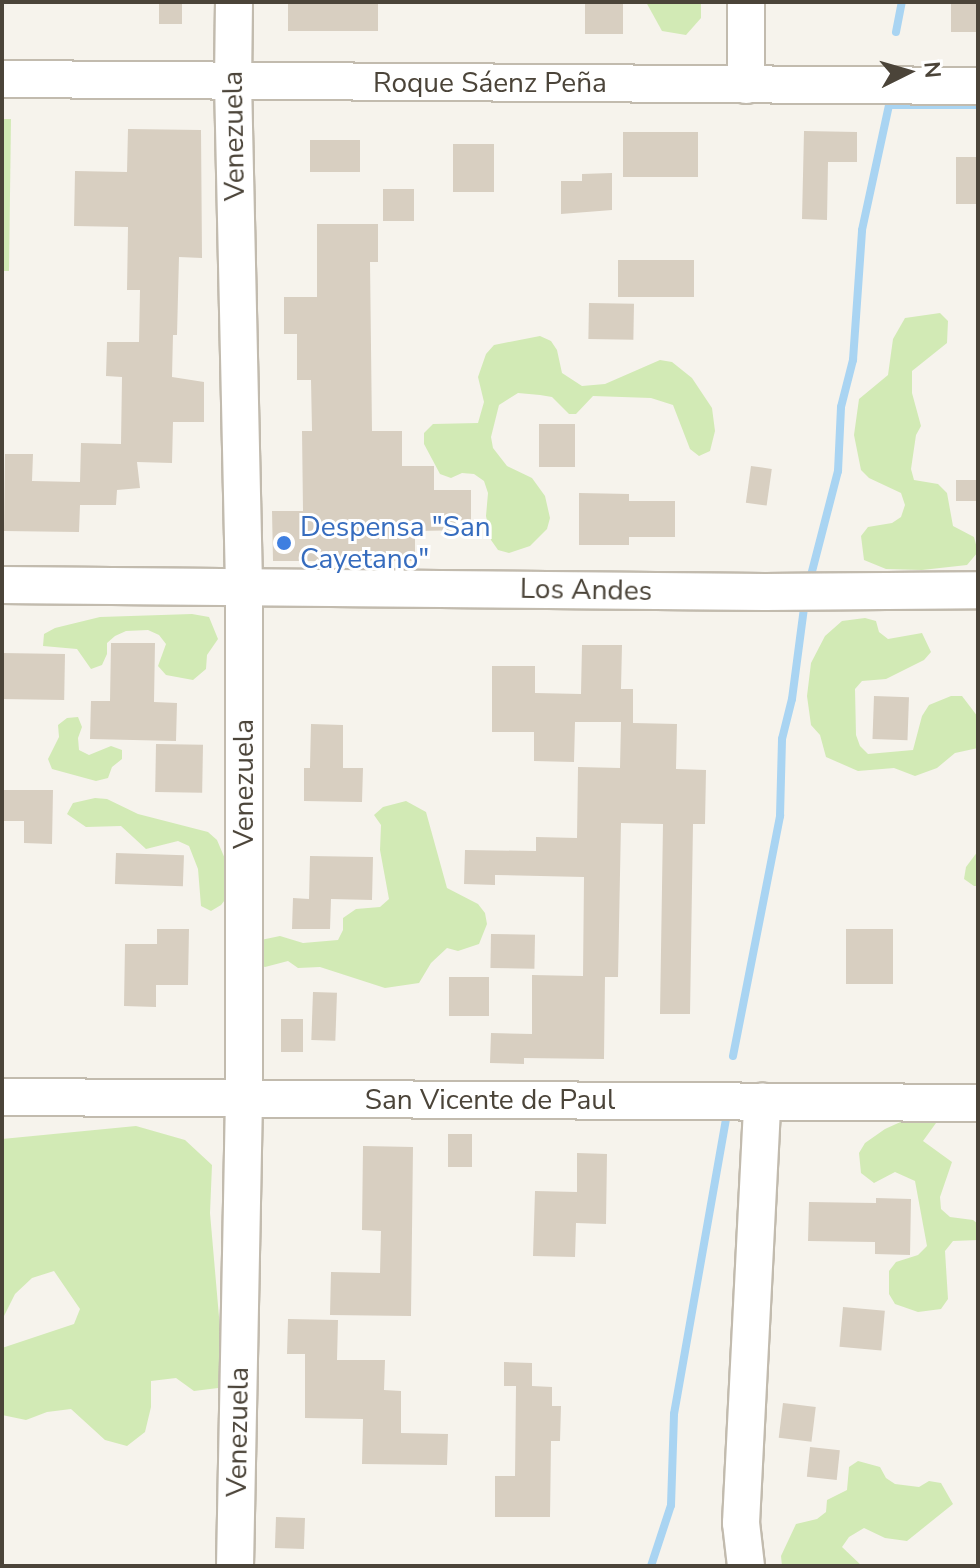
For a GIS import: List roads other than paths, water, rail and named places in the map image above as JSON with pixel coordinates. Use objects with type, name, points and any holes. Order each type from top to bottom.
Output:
[{"type":"street","name":"Venezuela","points":[[234,2],[244,587],[244,1098],[235,1566]]},
{"type":"street","points":[[746,2],[746,85]]},
{"type":"street","name":"Roque Sáenz Peña","points":[[2,79],[978,86]]},
{"type":"street","name":"Los Andes","points":[[2,585],[765,592],[978,590]]},
{"type":"street","name":"San Vicente de Paul","points":[[2,1097],[978,1103]]},
{"type":"street","points":[[746,1566],[741,1523],[762,1102]]},
{"type":"waterway","points":[[896,32],[902,2]]},
{"type":"waterway","points":[[809,583],[838,471],[841,407],[853,360],[862,230],[889,105],[978,105]]},
{"type":"waterway","points":[[733,1056],[780,816],[782,739],[792,699],[805,600]]},
{"type":"waterway","points":[[651,1566],[671,1505],[674,1414],[727,1113]]},
{"type":"place","name":"Despensa \"San Cayetano\"","points":[[284,543]]}]
